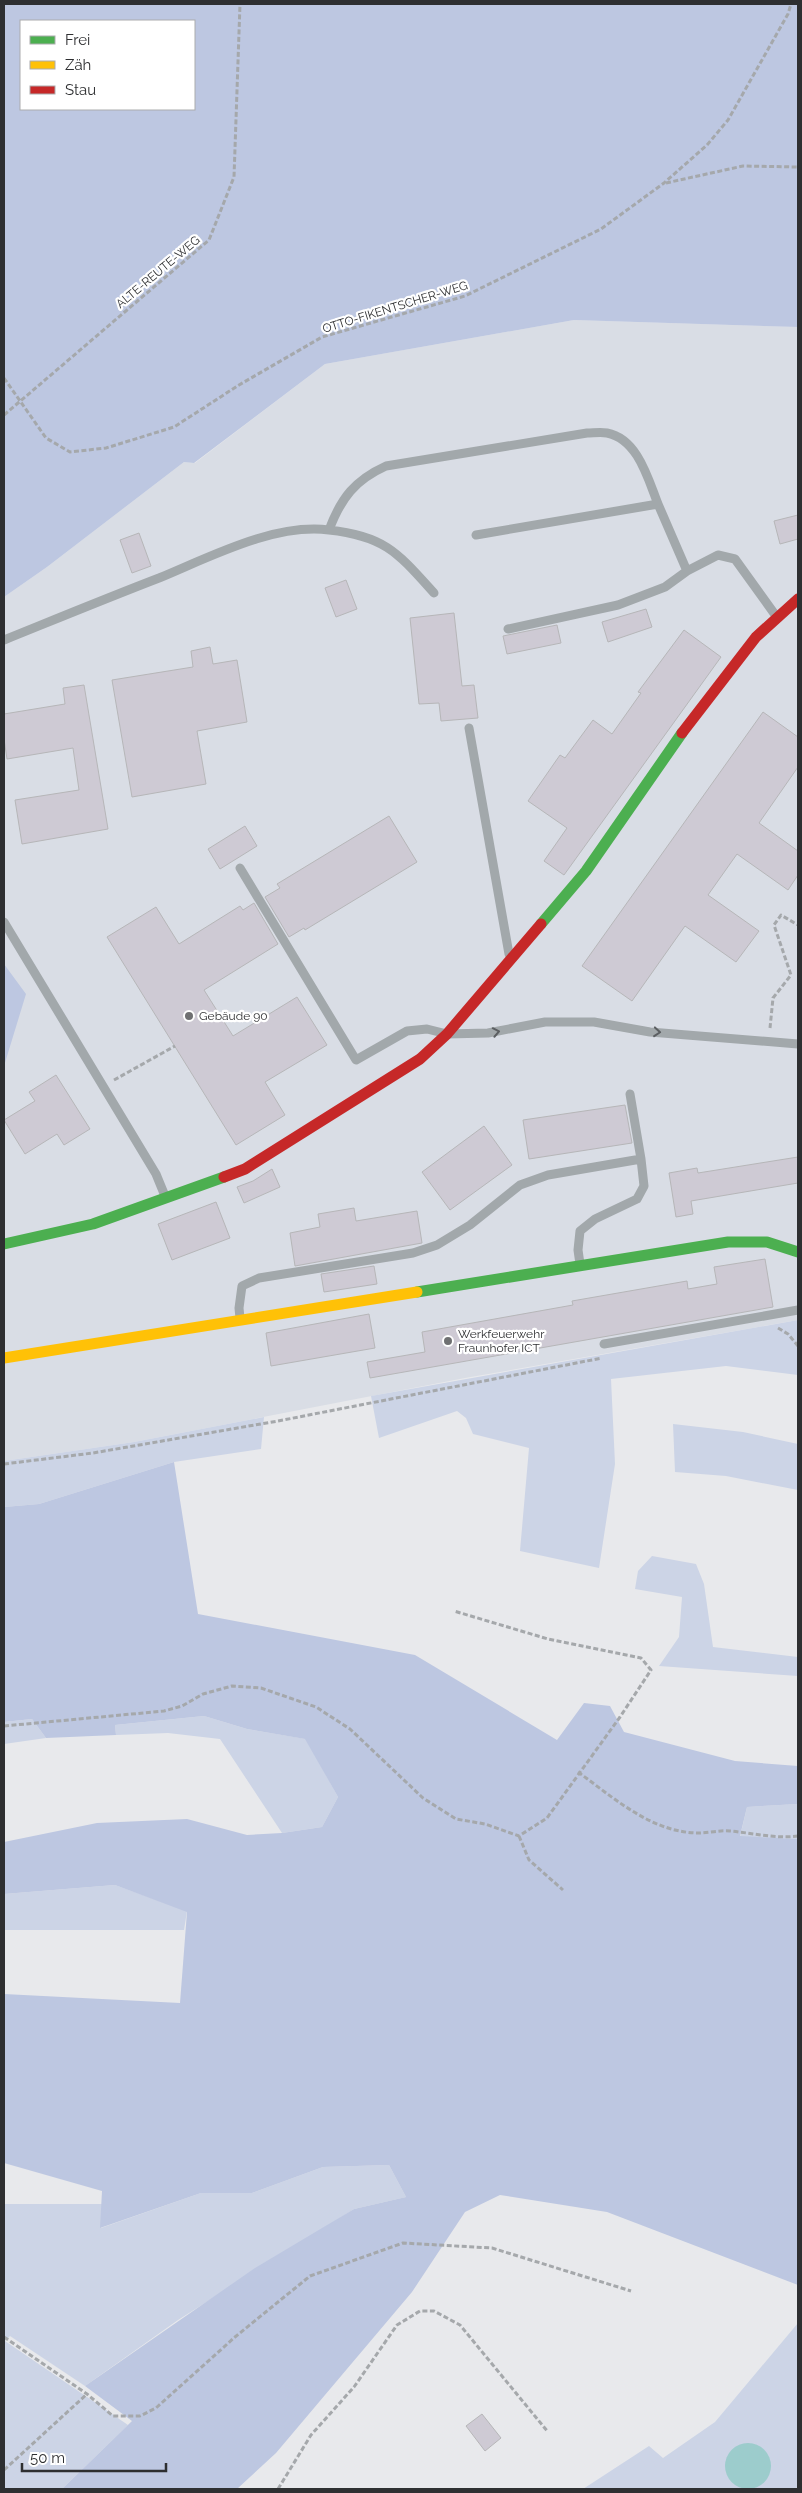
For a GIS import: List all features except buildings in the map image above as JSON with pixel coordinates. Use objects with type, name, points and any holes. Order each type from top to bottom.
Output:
[{"type":"street","points":[[4,1244],[93,1224],[245,1169],[420,1060],[447,1034],[586,871],[686,727],[756,637],[776,616],[798,599]]},
{"type":"street","points":[[4,1358],[580,1264],[728,1242],[767,1242],[798,1252]]},
{"type":"lane","points":[[329,530],[346,494],[366,475],[386,466],[587,433],[607,433],[627,443],[642,462],[658,504],[688,570]]},
{"type":"lane","points":[[476,535],[658,504]]},
{"type":"lane","points":[[4,640],[238,546],[292,530],[311,528],[358,533],[384,544],[404,560],[434,593]]},
{"type":"lane","points":[[508,629],[618,604],[665,587],[688,570],[718,555],[735,559],[776,616]]},
{"type":"lane","points":[[468,728],[510,960]]},
{"type":"lane","points":[[240,868],[356,1060],[407,1030],[427,1029],[447,1034],[488,1033],[545,1022],[594,1022],[650,1032],[798,1044]]},
{"type":"lane","points":[[4,922],[156,1174],[166,1199]]},
{"type":"lane","points":[[580,1264],[578,1250],[580,1231],[595,1219],[637,1199],[644,1186],[630,1094]]},
{"type":"lane","points":[[240,1321],[238,1308],[242,1286],[259,1278],[413,1254],[437,1245],[470,1225],[520,1185],[548,1175],[641,1159]]},
{"type":"lane","points":[[604,1344],[798,1310]]},
{"type":"path","name":"ALTE-REUTE-WEG","points":[[4,415],[209,240],[234,177],[240,4]]},
{"type":"path","name":"OTTO-FIKENTSCHER-WEG","points":[[4,378],[46,438],[70,452],[106,448],[174,427],[239,385],[322,337],[465,296],[601,229],[664,183],[707,145],[728,120],[788,14],[791,4]]},
{"type":"path","points":[[664,183],[743,166],[798,167]]},
{"type":"path","points":[[768,1041],[773,998],[791,975],[774,925],[780,915],[798,925]]},
{"type":"path","points":[[104,1086],[175,1046]]},
{"type":"path","points":[[769,1330],[778,1328],[788,1334],[798,1346]]},
{"type":"path","points":[[4,1464],[93,1453],[278,1421],[609,1356]]},
{"type":"path","points":[[454,1611],[548,1638],[641,1658],[651,1670],[620,1717],[578,1772],[547,1818],[518,1836]]},
{"type":"path","points":[[4,1726],[164,1711],[182,1706],[203,1694],[232,1686],[261,1688],[316,1706],[350,1729],[423,1798],[456,1819],[486,1824],[518,1836],[529,1860],[563,1890]]},
{"type":"path","points":[[578,1772],[644,1819],[679,1830],[699,1833],[728,1830],[754,1836],[798,1836]]},
{"type":"path","points":[[4,2337],[87,2394],[113,2416],[140,2416],[156,2408],[235,2338],[310,2276],[403,2243],[492,2248],[631,2291]]},
{"type":"path","points":[[278,2489],[311,2435],[354,2387],[397,2325],[420,2311],[434,2311],[460,2325],[548,2432]]},
{"type":"path","points":[[4,2470],[87,2394]]},
{"type":"shaded area","points":[[4,4],[798,4],[798,327],[574,320],[325,364],[194,463],[184,462],[47,567],[4,597]]},
{"type":"shaded area","points":[[574,320],[798,327],[798,1320],[465,1378],[134,1442],[4,1461],[4,597],[47,567],[184,462],[195,463],[325,364]]},
{"type":"shaded area","points":[[4,964],[26,994],[4,1066]]},
{"type":"shaded area","points":[[798,1320],[798,1375],[726,1366],[611,1379],[615,1464],[599,1568],[520,1551],[529,1448],[473,1434],[466,1418],[457,1411],[379,1438],[371,1396]]},
{"type":"shaded area","points":[[264,1417],[261,1449],[174,1462],[39,1504],[4,1507],[4,1461],[134,1442]]},
{"type":"shaded area","points":[[673,1424],[743,1432],[798,1444],[798,1490],[726,1476],[675,1472]]},
{"type":"shaded area","points":[[174,1462],[198,1614],[415,1655],[557,1740],[584,1703],[610,1706],[624,1732],[735,1761],[798,1766],[798,1804],[747,1807],[740,1836],[798,1839],[798,2285],[607,2212],[500,2195],[465,2212],[412,2292],[276,2453],[237,2489],[62,2489],[132,2421],[85,2386],[255,2268],[354,2209],[406,2197],[389,2165],[323,2167],[252,2193],[201,2193],[100,2228],[102,2191],[4,2163],[4,1994],[180,2003],[187,1912],[115,1885],[4,1894],[4,1842],[97,1823],[187,1819],[247,1835],[282,1833],[322,1827],[338,1797],[305,1739],[247,1729],[204,1716],[115,1725],[116,1735],[46,1738],[32,1719],[4,1722],[4,1507],[39,1504]]},
{"type":"shaded area","points":[[652,1556],[696,1564],[704,1584],[713,1647],[798,1657],[798,1676],[659,1666],[679,1637],[682,1597],[635,1589],[638,1571]]},
{"type":"shaded area","points":[[204,1716],[247,1729],[306,1739],[338,1797],[322,1827],[282,1833],[220,1739],[168,1733],[116,1735],[115,1725]]},
{"type":"shaded area","points":[[32,1719],[46,1738],[4,1744],[4,1722]]},
{"type":"shaded area","points":[[798,1804],[798,1839],[740,1837],[747,1807]]},
{"type":"shaded area","points":[[115,1885],[187,1911],[184,1930],[4,1930],[4,1894]]},
{"type":"shaded area","points":[[389,2165],[406,2197],[354,2209],[178,2320],[85,2386],[10,2336],[5,2341],[128,2425],[62,2489],[4,2489],[4,2204],[102,2204],[101,2228],[201,2193],[252,2193],[323,2167]]},
{"type":"shaded area","points":[[798,2323],[798,2489],[583,2489],[649,2446],[663,2458],[715,2422]]},
{"type":"shaded area","points":[[748,2443],[761,2447],[767,2453],[771,2466],[767,2479],[761,2485],[748,2489],[735,2485],[729,2479],[725,2466],[729,2453],[735,2447]]},
{"type":"traffic: fast","points":[[541,924],[586,871],[682,733]]},
{"type":"traffic: fast","points":[[4,1244],[93,1224],[224,1177]]},
{"type":"traffic: fast","points":[[417,1292],[728,1242],[767,1242],[798,1252]]},
{"type":"traffic: slow","points":[[4,1358],[417,1292]]},
{"type":"traffic: jam","points":[[682,733],[756,637],[798,599]]},
{"type":"traffic: jam","points":[[224,1177],[245,1169],[420,1059],[447,1034],[541,924]]},
{"type":"place","name":"Gebäude 90","points":[[189,1016]]},
{"type":"place","name":"Werkfeuerwehr Fraunhofer ICT","points":[[448,1341]]}]
